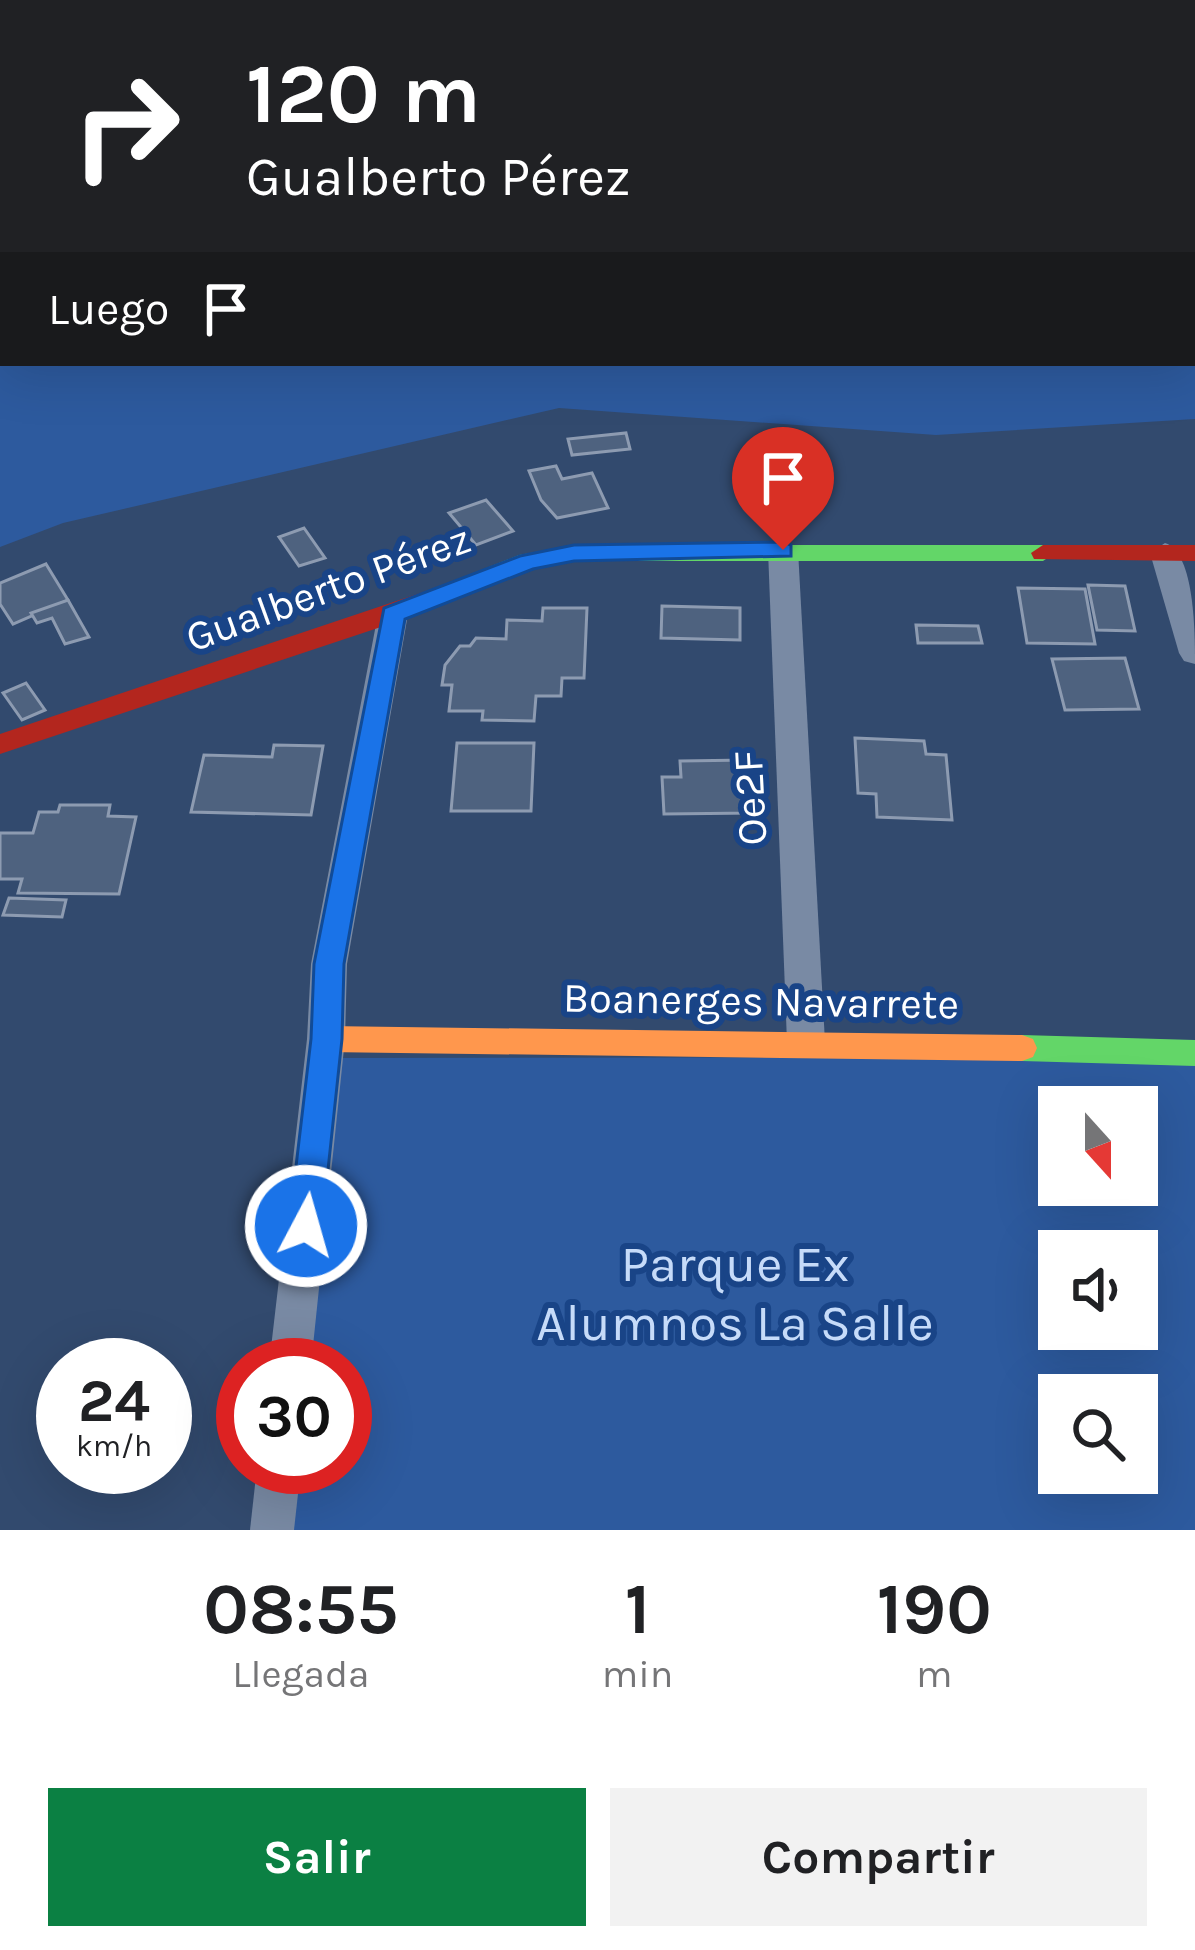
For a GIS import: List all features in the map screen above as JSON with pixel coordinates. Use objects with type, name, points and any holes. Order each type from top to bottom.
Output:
[{"type":"street","name":"Oe2F","points":[[783,550],[806,1042]]},
{"type":"street","name":"Gualberto Pérez","points":[[0,744],[393,614],[528,561],[574,553],[1180,553]]},
{"type":"street","points":[[1180,553],[1195,653]]},
{"type":"street","points":[[293,1338],[326,1039],[329,964],[393,614]]},
{"type":"street","name":"Boanerges Navarrete","points":[[326,1039],[806,1042],[1195,1053]]},
{"type":"street","points":[[272,1530],[276,1494]]},
{"type":"green space","points":[[0,366],[1195,366],[1195,419],[936,435],[559,408],[63,523],[0,547]]},
{"type":"green space","name":"Parque Ex Alumnos La Salle","points":[[1195,1057],[1195,1530],[275,1530],[280,1494],[372,1494],[372,1338],[302,1338],[341,1058]]},
{"type":"building","points":[[626,433],[630,449],[572,455],[568,439]]},
{"type":"building","points":[[556,466],[562,479],[592,473],[608,508],[557,518],[541,500],[529,471]]},
{"type":"building","points":[[486,500],[513,531],[476,545],[449,513]]},
{"type":"building","points":[[304,528],[325,558],[299,566],[279,537]]},
{"type":"building","points":[[46,564],[68,600],[13,624],[0,604],[0,583]]},
{"type":"building","points":[[1088,585],[1125,586],[1135,631],[1097,630]]},
{"type":"building","points":[[1018,588],[1085,589],[1095,644],[1027,643]]},
{"type":"building","points":[[68,600],[89,637],[65,644],[52,618],[37,623],[31,613]]},
{"type":"building","points":[[662,606],[740,608],[740,640],[661,638]]},
{"type":"building","points":[[543,608],[587,608],[584,678],[562,678],[561,696],[536,696],[534,721],[482,720],[483,711],[449,711],[452,685],[442,685],[445,665],[460,646],[470,646],[476,638],[506,639],[507,620],[542,621]]},
{"type":"building","points":[[916,625],[978,626],[982,643],[918,643]]},
{"type":"building","points":[[1125,658],[1139,709],[1065,710],[1052,659]]},
{"type":"building","points":[[26,683],[45,710],[22,720],[3,693]]},
{"type":"building","points":[[855,738],[924,741],[926,754],[946,755],[952,820],[877,817],[876,794],[858,793]]},
{"type":"building","points":[[457,743],[534,743],[531,811],[451,811]]},
{"type":"building","points":[[274,745],[323,746],[311,815],[191,812],[204,755],[272,757]]},
{"type":"building","points":[[748,760],[753,813],[664,814],[662,777],[681,777],[680,761]]},
{"type":"building","points":[[60,805],[110,805],[108,816],[136,817],[119,894],[18,893],[22,879],[0,879],[0,833],[33,833],[39,812],[58,812]]},
{"type":"building","points":[[9,898],[66,900],[62,917],[3,915]]},
{"type":"traffic: fast","points":[[468,585],[528,561],[574,553],[1043,553]]},
{"type":"traffic: fast","points":[[1022,1048],[1195,1053]]},
{"type":"traffic: slow","points":[[326,1039],[1022,1048]]},
{"type":"traffic: jam","points":[[1043,553],[1195,553]]},
{"type":"traffic: jam","points":[[0,744],[468,585]]},
{"type":"route","points":[[306,1226],[329,964],[393,614],[528,561],[574,553],[783,550]]}]
